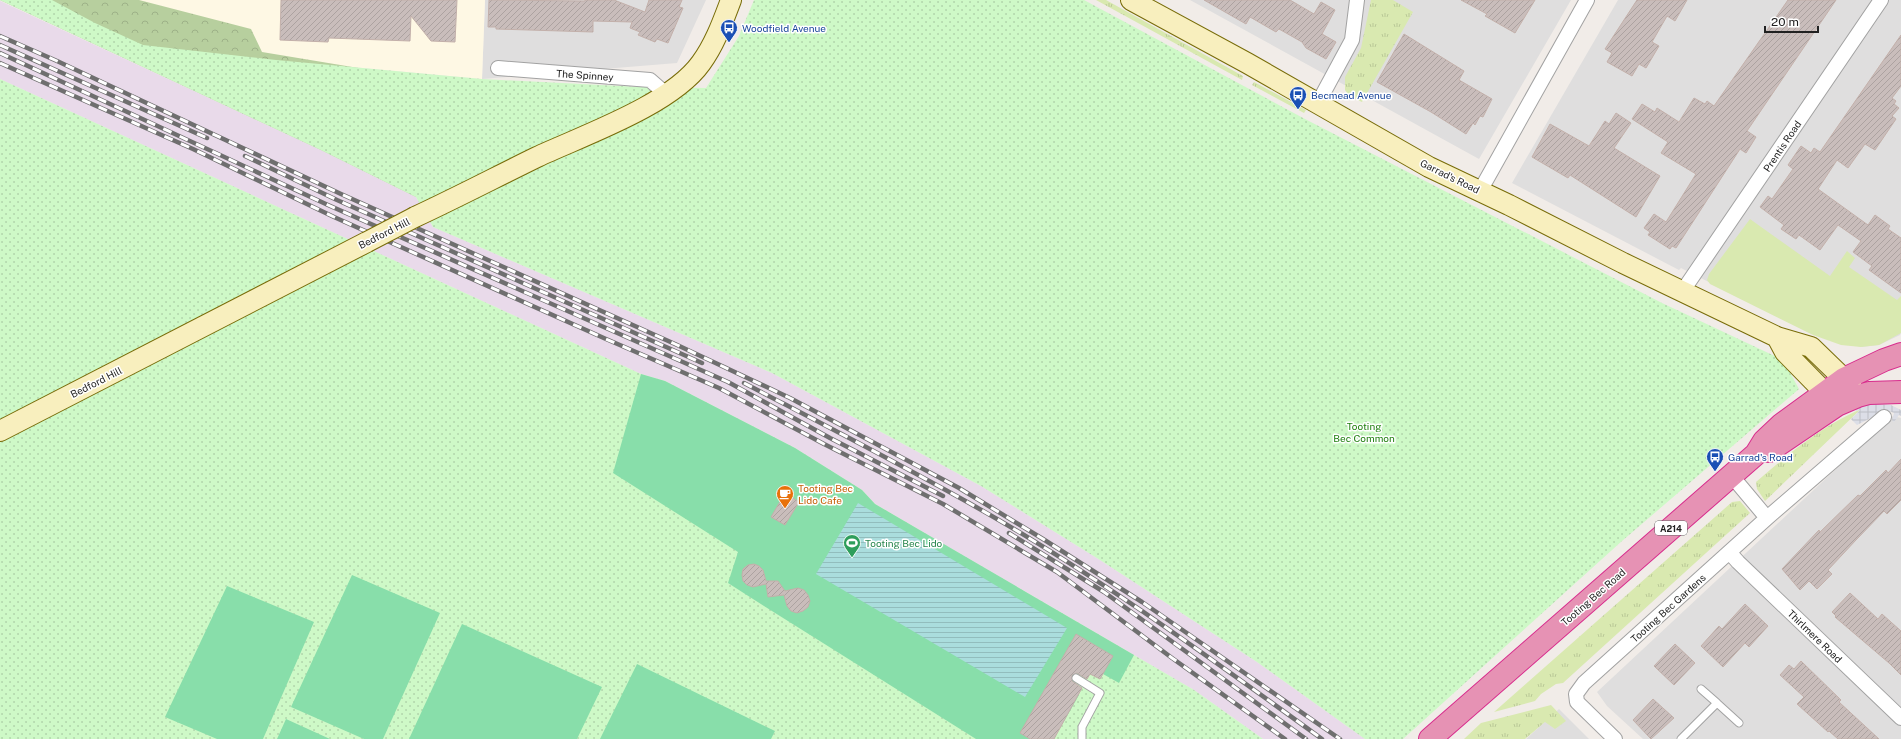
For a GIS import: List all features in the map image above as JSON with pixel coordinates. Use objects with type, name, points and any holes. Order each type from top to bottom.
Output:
[{"type":"highway","name":"A214","points":[[1851,388],[1884,360],[1901,354]]},
{"type":"highway","name":"Tooting Bec Road","points":[[1434,735],[1756,454],[1764,441],[1771,434],[1851,388],[1869,393],[1901,392]]},
{"type":"main road","name":"Bedford Hill","points":[[0,431],[367,242],[538,157],[622,119],[666,94],[684,81],[701,63],[716,36],[731,0]]},
{"type":"main road","name":"Garrad's Road","points":[[1131,0],[1318,103],[1429,167],[1682,292],[1777,337],[1792,340],[1811,347],[1851,388]]},
{"type":"main road","points":[[1777,337],[1785,352],[1831,399]]},
{"type":"street","points":[[1318,103],[1352,40],[1358,0]]},
{"type":"street","points":[[1480,191],[1587,0]]},
{"type":"street","name":"Prentis Road","points":[[1682,292],[1882,0]]},
{"type":"street","name":"The Spinney","points":[[498,68],[650,80],[666,94]]},
{"type":"street","name":"Tooting Bec Gardens","points":[[1615,739],[1577,702],[1576,694],[1584,683],[1730,553],[1767,518],[1884,417]]},
{"type":"street","points":[[1731,475],[1767,518]]},
{"type":"street","name":"Thirlmere Road","points":[[1730,553],[1901,718]]},
{"type":"lane","points":[[1076,678],[1100,693],[1082,726],[1082,739]]},
{"type":"lane","points":[[1701,689],[1739,723]]},
{"type":"lane","points":[[1681,739],[1717,703]]},
{"type":"shaded area","points":[[52,0],[485,0],[482,79],[276,60]]},
{"type":"shaded area","points":[[485,0],[706,0],[677,63],[482,79]]},
{"type":"shaded area","points":[[1190,0],[1571,0],[1479,159]]},
{"type":"shaded area","points":[[1618,0],[1901,0],[1900,335],[1879,345],[1861,347],[1810,333],[1681,268],[1679,270],[1512,183]]},
{"type":"shaded area","points":[[0,1],[321,150],[416,197],[433,227],[772,373],[981,486],[1100,560],[1257,662],[1365,739],[1263,739],[1194,690],[875,504],[862,490],[795,448],[665,381],[641,374],[0,79]]},
{"type":"shaded area","points":[[1861,403],[1891,405],[1901,410],[1901,416],[1899,415],[1894,422],[1892,420],[1894,413],[1887,410],[1857,425],[1851,419],[1860,410],[1856,411],[1855,406]]},
{"type":"shaded area","points":[[1893,416],[1901,418],[1901,739],[1643,739],[1607,706],[1597,692]]},
{"type":"shaded area","points":[[1559,709],[1589,739],[1526,739]]},
{"type":"green space","points":[[0,0],[139,0],[251,29],[262,52],[491,90],[416,197],[321,150]]},
{"type":"green space","name":"Tooting Bec Common","points":[[0,0],[52,0],[95,23],[143,45],[276,60],[482,79],[640,87],[706,88],[739,36],[754,0],[1084,0],[1305,119],[1662,303],[1783,360],[1799,389],[1622,541],[1403,739],[1365,739],[1257,662],[1100,560],[981,486],[772,373],[433,227],[416,197],[321,150]]},
{"type":"green space","points":[[1096,0],[1106,0],[1243,76],[1242,80]]},
{"type":"green space","points":[[1371,0],[1393,0],[1413,12],[1362,102],[1349,96],[1345,90],[1345,77],[1361,48]]},
{"type":"green space","points":[[0,79],[641,374],[665,381],[795,448],[862,490],[875,504],[1194,690],[1263,739],[0,739]]},
{"type":"green space","points":[[1254,82],[1306,110],[1304,113],[1252,85]]},
{"type":"green space","points":[[1750,219],[1830,276],[1847,251],[1855,258],[1849,267],[1897,300],[1901,296],[1901,333],[1879,345],[1861,347],[1841,345],[1813,335],[1710,284],[1707,280],[1709,274]]},
{"type":"green space","name":"Tooting Bec Lido","points":[[641,374],[665,381],[795,448],[862,490],[875,504],[1134,655],[1119,683],[1103,674],[1100,679],[1082,669],[1069,689],[1079,695],[1063,723],[1054,718],[1048,730],[1056,735],[1054,739],[976,739],[728,583],[738,552],[613,473]]},
{"type":"green space","points":[[1861,409],[1765,501],[1757,489],[1756,482],[1806,441],[1819,432]]},
{"type":"green space","points":[[1740,501],[1750,513],[1563,683],[1556,684],[1541,694],[1535,701],[1494,712],[1732,502]]},
{"type":"green space","points":[[352,575],[440,613],[383,739],[364,739],[291,707]]},
{"type":"green space","points":[[227,586],[314,622],[263,739],[217,739],[165,717]]},
{"type":"green space","points":[[462,624],[602,687],[577,739],[409,739]]},
{"type":"green space","points":[[637,664],[775,731],[771,739],[600,739]]},
{"type":"green space","points":[[1551,705],[1566,721],[1555,729],[1545,722],[1525,739],[1464,739],[1481,723]]},
{"type":"green space","points":[[286,719],[330,739],[277,739]]},
{"type":"water","points":[[858,503],[1067,628],[1025,697],[816,574]]},
{"type":"building","points":[[281,0],[457,0],[455,42],[431,41],[411,16],[410,41],[329,38],[328,42],[280,40]]},
{"type":"building","points":[[489,0],[614,0],[645,12],[649,0],[682,0],[679,7],[683,8],[668,43],[657,39],[655,42],[638,35],[640,32],[630,28],[632,22],[593,21],[593,32],[496,29],[496,27],[488,27]]},
{"type":"building","points":[[1204,0],[1290,0],[1314,14],[1321,2],[1335,10],[1322,34],[1336,42],[1326,59],[1306,48],[1302,42],[1279,29],[1276,32],[1250,17],[1246,24]]},
{"type":"building","points":[[1461,0],[1535,0],[1515,33],[1485,16],[1487,14]]},
{"type":"building","points":[[1637,0],[1687,0],[1675,21],[1667,16],[1652,42],[1659,46],[1646,68],[1639,64],[1632,76],[1607,62],[1612,53],[1605,49]]},
{"type":"building","points":[[1788,0],[1836,0],[1747,131],[1756,137],[1746,153],[1740,149],[1676,248],[1672,246],[1670,249],[1648,235],[1650,232],[1644,228],[1654,214],[1666,222],[1696,174],[1661,153],[1668,142],[1632,119],[1642,104],[1655,112],[1657,108],[1679,122],[1694,98],[1705,104],[1707,101],[1714,106]]},
{"type":"building","points":[[1404,34],[1464,71],[1459,80],[1492,99],[1483,117],[1480,116],[1475,125],[1473,123],[1466,134],[1431,112],[1377,82]]},
{"type":"building","points":[[1901,35],[1901,86],[1892,98],[1896,101],[1894,104],[1899,108],[1892,116],[1896,119],[1875,150],[1865,144],[1848,168],[1837,160],[1818,189],[1868,225],[1875,215],[1890,226],[1888,229],[1901,238],[1901,293],[1869,270],[1872,266],[1853,252],[1861,241],[1838,225],[1820,250],[1799,235],[1796,239],[1781,229],[1784,225],[1760,207],[1768,196],[1772,199],[1793,169],[1788,165],[1801,146],[1811,153],[1814,148],[1820,152]]},
{"type":"building","points":[[1616,113],[1631,123],[1614,148],[1660,176],[1636,217],[1570,175],[1568,178],[1532,157],[1550,124],[1589,146],[1605,121],[1609,124]]},
{"type":"building","points":[[1901,459],[1901,500],[1887,514],[1884,511],[1856,540],[1828,570],[1832,574],[1817,589],[1809,581],[1800,590],[1782,569],[1819,530],[1820,532],[1858,495],[1860,496],[1886,470],[1888,473]]},
{"type":"building","name":"Tooting Bec Lido Cafe","points":[[785,493],[799,502],[785,525],[771,517]]},
{"type":"building","points":[[754,564],[763,570],[766,581],[778,581],[785,591],[798,588],[804,590],[810,601],[808,607],[797,613],[791,611],[787,606],[784,595],[768,597],[766,584],[753,587],[747,585],[743,581],[743,569],[748,565]]},
{"type":"building","points":[[1850,593],[1878,619],[1882,614],[1901,631],[1901,675],[1835,617],[1836,616],[1832,612]]},
{"type":"building","points":[[1745,604],[1768,626],[1749,647],[1745,643],[1723,667],[1701,646],[1719,626],[1722,629]]},
{"type":"building","points":[[1076,634],[1113,656],[1100,679],[1090,674],[1087,679],[1077,673],[1072,675],[1072,681],[1082,688],[1054,739],[1030,739],[1020,733]]},
{"type":"building","points":[[1675,644],[1695,663],[1674,685],[1654,666]]},
{"type":"building","points":[[1801,661],[1841,700],[1839,702],[1879,739],[1838,739],[1797,704],[1804,697],[1780,675],[1789,665],[1794,669]]},
{"type":"building","points":[[1653,699],[1674,718],[1651,739],[1633,720]]},
{"type":"railway","points":[[0,36],[57,61],[341,194],[675,344],[790,398],[959,488],[1043,539],[1142,602],[1340,739]]},
{"type":"railway","points":[[0,45],[207,138]]},
{"type":"railway","points":[[0,53],[328,205],[728,382],[830,438],[943,496]]},
{"type":"railway","points":[[0,63],[193,149],[334,217],[719,388],[824,444],[943,504],[1057,572],[1172,658],[1285,739]]},
{"type":"railway","points":[[245,156],[337,200],[702,363]]},
{"type":"railway","points":[[744,383],[934,484],[1039,544],[1122,597],[1322,739]]},
{"type":"railway","points":[[1009,533],[1104,592],[1306,739]]},
{"type":"place","name":"Woodfield Avenue","points":[[729,43]]},
{"type":"place","name":"Becmead Avenue","points":[[1298,110]]},
{"type":"place","name":"Garrad's Road","points":[[1715,472]]},
{"type":"place","name":"Tooting Bec Lido Cafe","points":[[785,509]]},
{"type":"place","name":"Tooting Bec Lido","points":[[852,558]]}]
